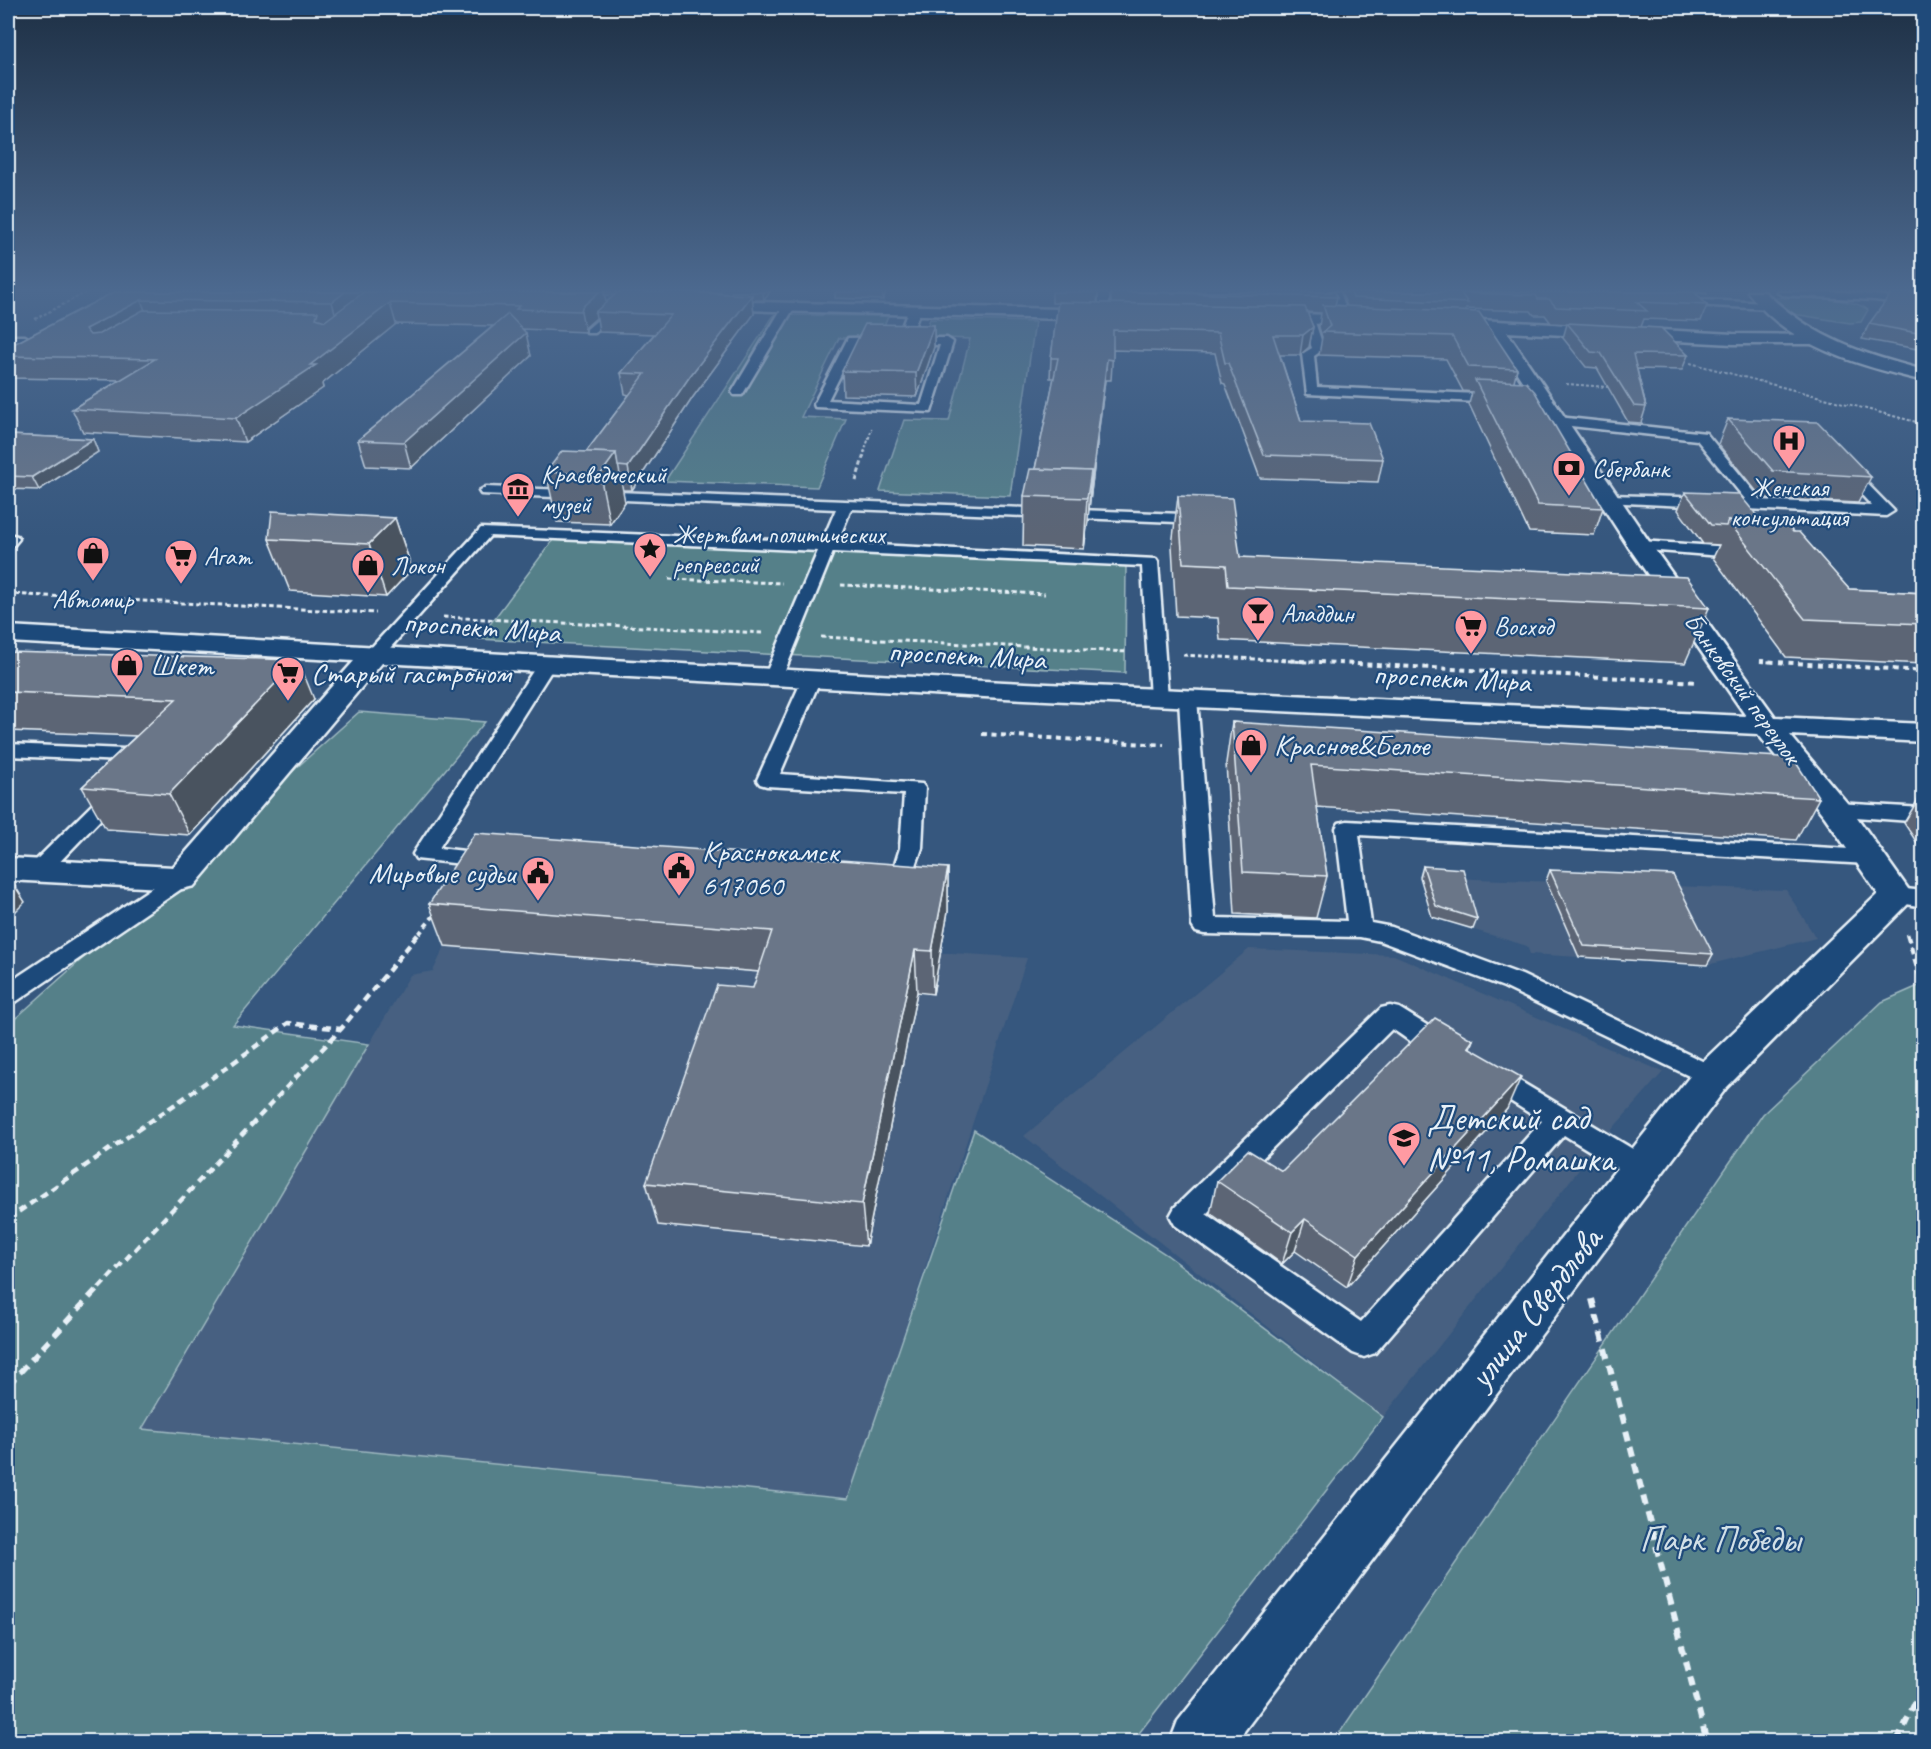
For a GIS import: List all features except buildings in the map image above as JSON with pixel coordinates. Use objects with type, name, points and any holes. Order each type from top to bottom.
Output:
[{"type":"street","name":"Банковский переулок","points":[[1515,374],[1526,400],[1558,421],[1640,546],[1767,725],[1836,810],[1868,857],[1910,898]]},
{"type":"street","name":"проспект Мира","points":[[8,634],[376,653],[811,680],[1923,734]]},
{"type":"street","points":[[22,870],[182,878],[376,653]]},
{"type":"street","name":"улица Свердлова","points":[[1199,1742],[1712,1077],[1910,898]]},
{"type":"lane","points":[[738,392],[749,374]]},
{"type":"lane","points":[[835,374],[820,404],[926,409],[937,374]]},
{"type":"lane","points":[[1310,374],[1311,391],[1526,400]]},
{"type":"lane","points":[[1558,421],[1724,437]]},
{"type":"lane","points":[[1701,436],[1757,504]]},
{"type":"lane","points":[[1610,499],[1886,511],[1833,457]]},
{"type":"lane","points":[[486,491],[1177,518]]},
{"type":"lane","points":[[773,678],[844,505]]},
{"type":"lane","points":[[376,653],[486,531],[1150,562],[1159,698]]},
{"type":"lane","points":[[1640,546],[1758,554]]},
{"type":"lane","points":[[516,862],[424,854],[546,665]]},
{"type":"lane","points":[[811,680],[767,780],[915,789],[911,848],[897,893],[873,891]]},
{"type":"lane","points":[[1188,699],[1204,926],[1360,929],[1384,933],[1513,981],[1712,1077]]},
{"type":"lane","points":[[8,750],[153,757],[22,870]]},
{"type":"lane","points":[[1836,810],[1923,815]]},
{"type":"lane","points":[[1360,929],[1347,828],[1868,857]]},
{"type":"lane","points":[[8,994],[182,878]]},
{"type":"lane","points":[[1561,1119],[1364,1342],[1185,1216],[1390,1015],[1561,1119],[1641,1168]]},
{"type":"path","points":[[1725,374],[1923,424]]},
{"type":"path","points":[[1565,384],[1608,387]]},
{"type":"path","points":[[854,486],[878,407]]},
{"type":"path","points":[[669,579],[1045,594]]},
{"type":"path","points":[[8,594],[1702,682]]},
{"type":"path","points":[[1750,661],[1923,671]]},
{"type":"path","points":[[982,734],[1192,747]]},
{"type":"path","points":[[8,1385],[341,1029],[480,859]]},
{"type":"path","points":[[1910,898],[1923,991]]},
{"type":"path","points":[[8,1219],[187,1096],[288,1023],[341,1029]]},
{"type":"path","points":[[1579,1249],[1707,1742]]},
{"type":"path","points":[[1897,1742],[1923,1683]]},
{"type":"shaded area","points":[[1420,877],[1786,890],[1816,938],[1707,965],[1530,954],[1527,946],[1432,917]]},
{"type":"shaded area","points":[[445,946],[952,953],[1027,958],[849,1499],[142,1429],[410,975],[433,971]]},
{"type":"shaded area","points":[[1249,949],[1394,955],[1663,1072],[1600,1143],[1383,1417],[1024,1136]]},
{"type":"green space","points":[[736,374],[822,374],[801,417],[846,419],[817,487],[665,481]]},
{"type":"green space","points":[[961,374],[1028,374],[1010,496],[880,491],[904,420],[949,421]]},
{"type":"green space","points":[[553,540],[1126,566],[1125,673],[479,639]]},
{"type":"green space","points":[[359,712],[485,722],[233,1025],[369,1044],[142,1429],[848,1499],[974,1130],[1167,1255],[1383,1417],[1133,1741],[8,1741],[8,1025]]},
{"type":"green space","name":"Парк Победы","points":[[1923,984],[1923,1741],[1334,1741],[1763,1114],[1882,1002]]},
{"type":"place","name":"Женская консультация","points":[[1789,470]]},
{"type":"place","name":"Сбербанк","points":[[1569,497]]},
{"type":"place","name":"Краеведческий музей","points":[[518,518]]},
{"type":"place","name":"Жертвам политических репрессий","points":[[650,578]]},
{"type":"place","name":"Автомир","points":[[93,582]]},
{"type":"place","name":"Агат","points":[[181,585]]},
{"type":"place","name":"Локон","points":[[368,594]]},
{"type":"place","name":"Аладдин","points":[[1258,642]]},
{"type":"place","name":"Восход","points":[[1471,655]]},
{"type":"place","name":"Шкет","points":[[127,694]]},
{"type":"place","name":"Старый гастроном","points":[[288,702]]},
{"type":"place","name":"Красное&Белое","points":[[1251,774]]},
{"type":"place","name":"Краснокамск 617060","points":[[679,897]]},
{"type":"place","name":"Мировые судьи","points":[[538,902]]},
{"type":"place","name":"Детский сад №11, Ромашка","points":[[1404,1167]]}]
